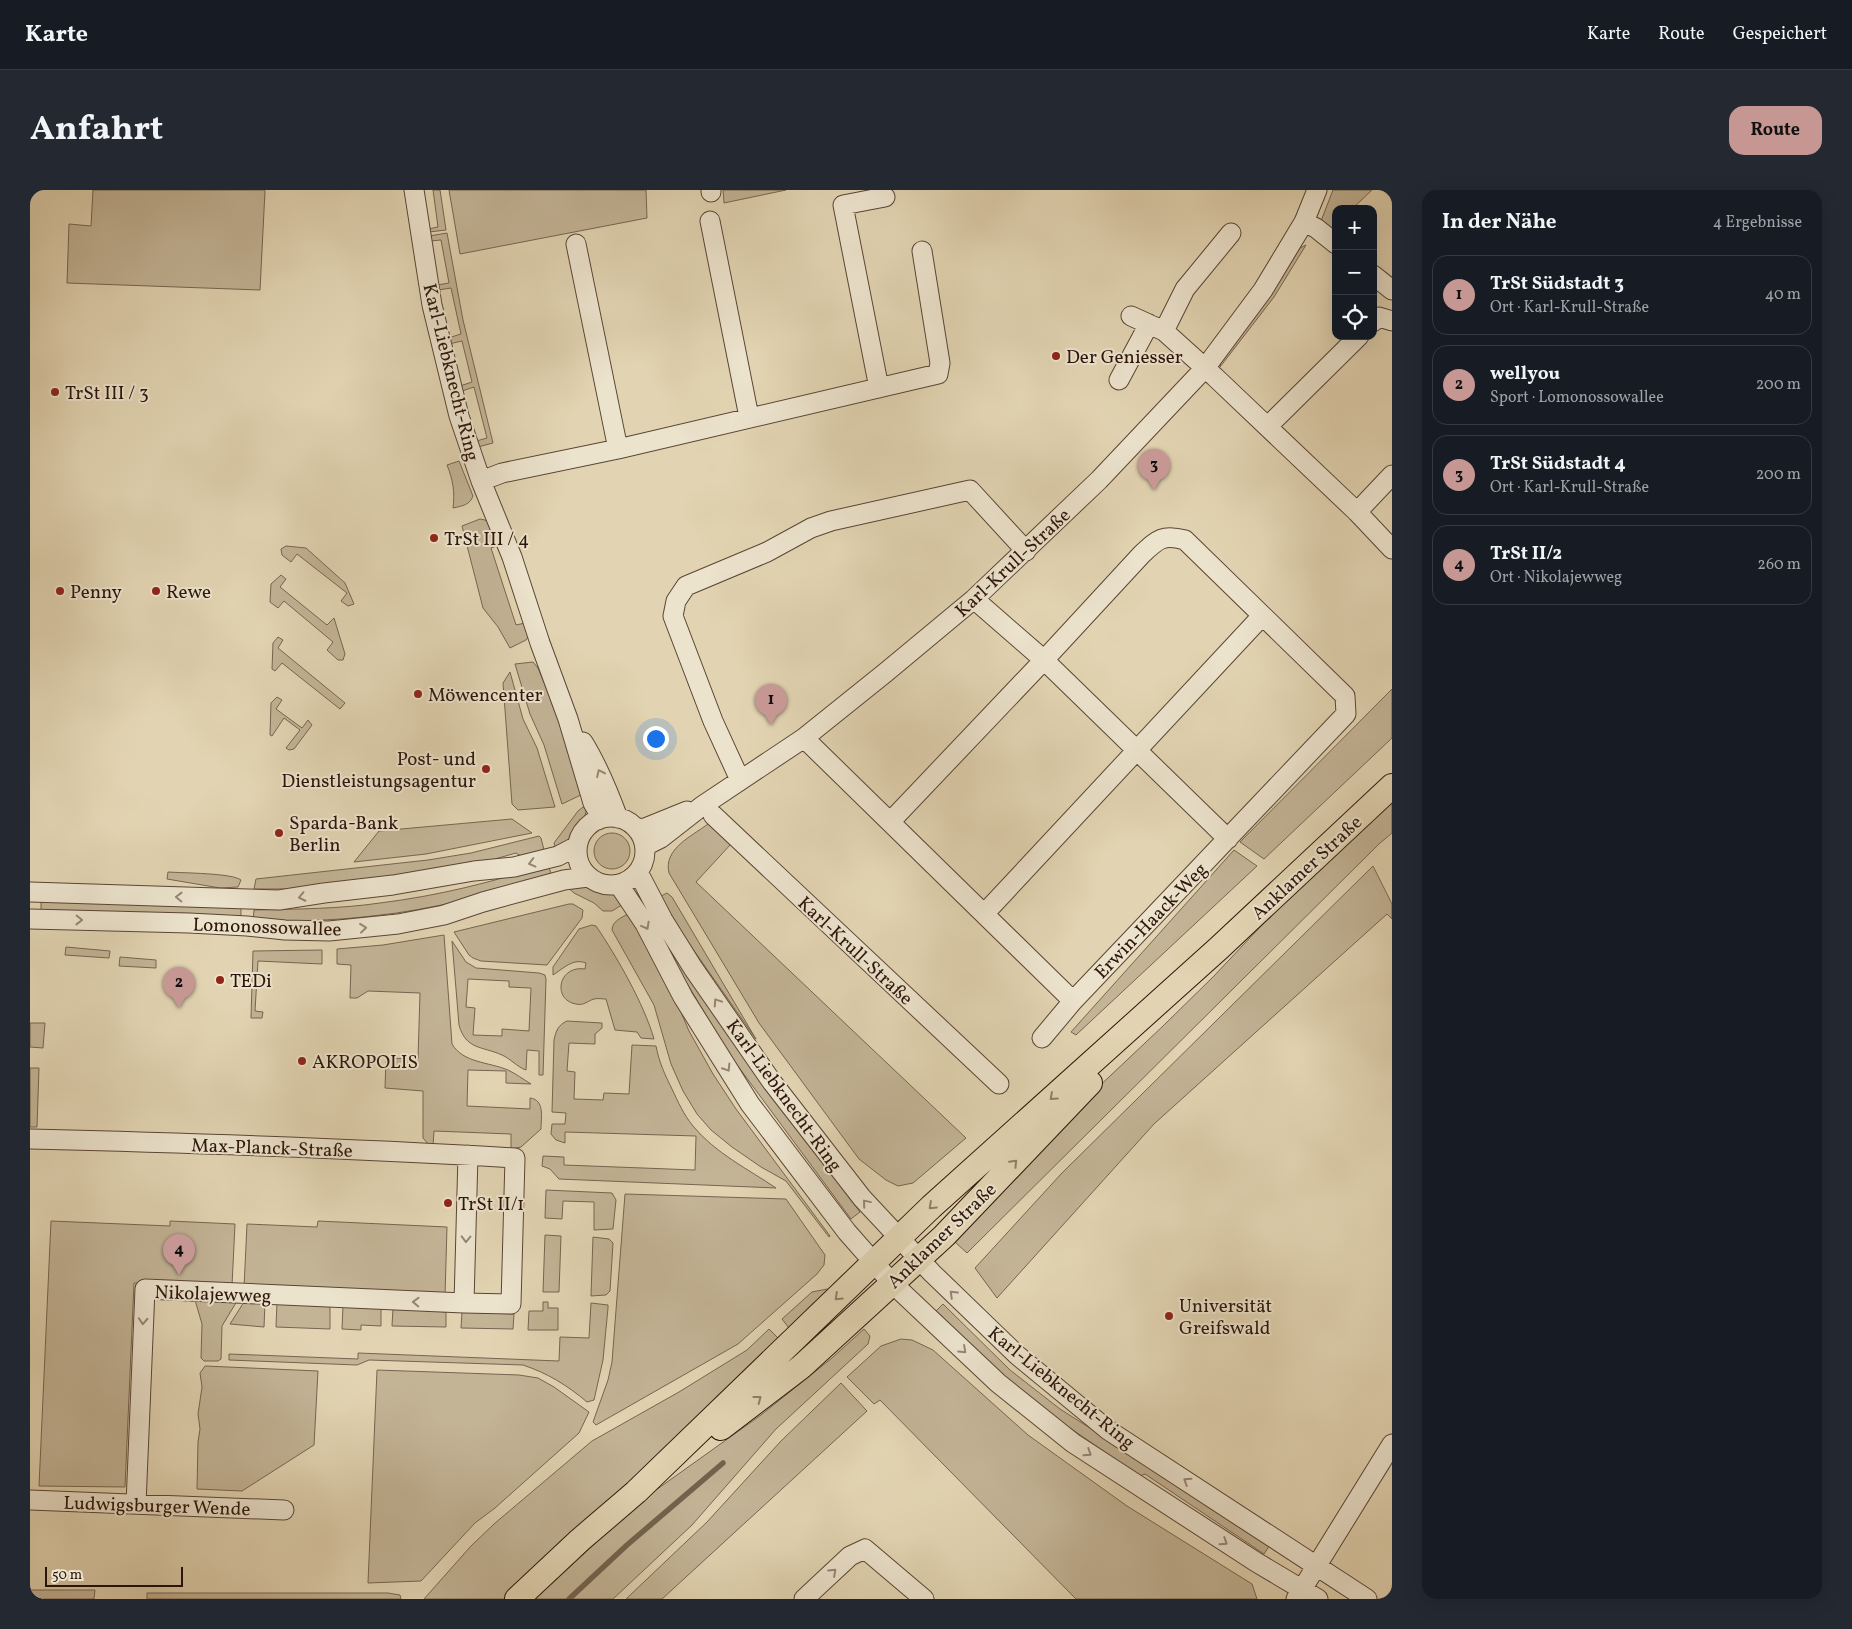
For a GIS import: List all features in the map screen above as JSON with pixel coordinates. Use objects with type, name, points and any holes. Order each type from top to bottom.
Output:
[{"type":"main road","name":"Anklamer Straße","points":[[517,1599],[580,1540],[636,1492],[932,1207],[1219,948],[1392,786]]},
{"type":"main road","name":"Anklamer Straße","points":[[636,1492],[801,1367],[944,1236],[1219,948]]},
{"type":"street","name":"Karl-Liebknecht-Ring","points":[[414,190],[432,305],[459,416],[481,481],[509,550],[540,644],[568,719],[593,802],[599,812],[598,820]]},
{"type":"street","name":"Karl-Krull-Straße","points":[[641,837],[661,838],[708,810],[740,780],[804,738],[974,599],[1026,551],[1099,480],[1205,368],[1263,290],[1304,222],[1317,190]]},
{"type":"street","points":[[879,388],[844,205],[885,197]]},
{"type":"street","points":[[710,221],[749,417]]},
{"type":"street","points":[[1304,222],[1316,228],[1332,241]]},
{"type":"street","points":[[1118,380],[1185,289],[1231,233]]},
{"type":"street","points":[[576,244],[618,449]]},
{"type":"street","points":[[481,481],[502,473],[618,449],[938,374],[940,370],[922,251]]},
{"type":"street","points":[[1377,278],[1392,290]]},
{"type":"street","points":[[1131,316],[1156,328],[1205,368],[1268,426],[1392,549]]},
{"type":"street","points":[[1377,319],[1379,317],[1392,321]]},
{"type":"street","points":[[1268,426],[1355,340]]},
{"type":"street","points":[[1356,512],[1392,475]]},
{"type":"street","points":[[740,780],[713,721],[673,616],[676,601],[686,586],[767,552],[811,528],[866,513],[970,490],[1026,551]]},
{"type":"street","name":"Erwin-Haack-Weg","points":[[890,822],[1142,554],[1157,540],[1170,536],[1185,540],[1345,696],[1346,714],[1073,1001],[1042,1038]]},
{"type":"street","points":[[974,599],[1044,660],[1228,839]]},
{"type":"street","points":[[984,914],[1262,616]]},
{"type":"street","name":"Karl-Liebknecht-Ring","points":[[568,719],[593,758],[611,797],[618,818]]},
{"type":"street","points":[[804,738],[1073,1001]]},
{"type":"street","name":"Karl-Krull-Straße","points":[[708,810],[999,1084]]},
{"type":"street","points":[[598,820],[608,817],[625,820],[641,837],[644,860],[638,872],[630,880],[620,885]]},
{"type":"street","name":"Lomonossowallee","points":[[30,892],[279,900],[393,885],[474,871],[514,867],[558,856],[577,846],[585,831],[598,820]]},
{"type":"street","points":[[577,846],[579,863],[588,877]]},
{"type":"street","name":"Karl-Liebknecht-Ring","points":[[638,872],[673,936],[772,1082],[862,1198],[918,1259],[1017,1355],[1108,1430],[1367,1599]]},
{"type":"street","name":"Lomonossowallee","points":[[30,918],[181,923],[329,931],[398,924],[444,915],[483,902],[564,880],[588,877],[608,886],[620,885]]},
{"type":"street","name":"Karl-Liebknecht-Ring","points":[[620,885],[645,924],[683,997],[750,1104],[873,1264],[998,1383],[1073,1444],[1256,1562],[1299,1594],[1318,1599]]},
{"type":"street","name":"Max-Planck-Straße","points":[[30,1139],[515,1158]]},
{"type":"street","points":[[464,1303],[468,1155]]},
{"type":"street","name":"Nikolajewweg","points":[[136,1504],[145,1289],[512,1304],[515,1158]]},
{"type":"street","points":[[1299,1594],[1392,1444]]},
{"type":"street","name":"Ludwigsburger Wende","points":[[30,1500],[284,1510]]},
{"type":"street","points":[[804,1599],[850,1556],[866,1549],[924,1599]]},
{"type":"shaded area","points":[[93,190],[264,190],[260,290],[67,283],[69,224],[91,226]]},
{"type":"shaded area","points":[[433,190],[440,190],[446,230],[429,232],[428,229],[438,227]]},
{"type":"shaded area","points":[[449,190],[646,190],[647,218],[460,254]]},
{"type":"shaded area","points":[[723,190],[786,190],[724,203]]},
{"type":"shaded area","points":[[1333,190],[1372,190],[1356,205],[1332,205],[1332,228],[1321,221]]},
{"type":"shaded area","points":[[447,233],[463,320],[493,443],[474,448],[473,442],[487,438],[474,387],[462,391],[460,386],[472,382],[462,341],[449,344],[448,338],[461,334],[451,288],[438,290],[437,285],[449,283],[441,240],[430,241],[429,236]]},
{"type":"shaded area","points":[[1306,245],[1274,297],[1220,367],[1221,359],[1271,294],[1300,248]]},
{"type":"shaded area","points":[[459,461],[473,496],[468,503],[453,508],[453,486],[447,465]]},
{"type":"shaded area","points":[[480,519],[485,520],[493,527],[499,545],[491,548],[516,625],[525,623],[528,637],[526,640],[510,648],[498,627],[483,608],[462,526]]},
{"type":"shaded area","points":[[286,546],[306,548],[345,583],[354,604],[348,606],[341,601],[347,593],[297,554],[291,562],[282,555],[281,549]]},
{"type":"shaded area","points":[[281,575],[286,579],[280,587],[327,625],[334,618],[345,654],[343,660],[338,660],[327,650],[333,642],[284,601],[278,608],[270,602],[271,584]]},
{"type":"shaded area","points":[[278,637],[283,640],[278,648],[345,703],[340,709],[282,663],[275,671],[272,669],[273,643]]},
{"type":"shaded area","points":[[533,662],[538,668],[570,745],[585,793],[562,804],[544,745],[530,714],[515,664]]},
{"type":"shaded area","points":[[510,672],[523,719],[537,748],[555,807],[518,810],[512,804],[503,683]]},
{"type":"shaded area","points":[[1392,689],[1392,738],[1264,859],[1240,842]]},
{"type":"shaded area","points":[[277,697],[282,700],[276,709],[302,728],[308,720],[312,725],[294,749],[289,750],[286,748],[300,730],[284,718],[272,736],[270,735],[271,703]]},
{"type":"shaded area","points":[[1392,800],[1392,833],[967,1253],[955,1242],[956,1238],[1057,1126],[1163,1026],[1214,976],[1277,909]]},
{"type":"shaded area","points":[[587,804],[584,818],[577,831],[556,850],[554,843],[578,811]]},
{"type":"shaded area","points":[[512,819],[532,833],[426,854],[354,862],[379,831]]},
{"type":"shaded area","points":[[708,824],[731,844],[696,882],[966,1138],[913,1183],[898,1186],[886,1180],[859,1159],[759,1023],[669,873],[668,864],[674,850],[687,838]]},
{"type":"shaded area","points":[[612,833],[619,834],[625,838],[629,844],[629,858],[625,864],[619,868],[612,869],[605,868],[599,864],[595,858],[594,851],[595,844],[599,838],[605,834]]},
{"type":"shaded area","points":[[539,836],[545,854],[526,859],[516,853],[474,865],[295,889],[254,889],[256,879],[428,860],[471,853]]},
{"type":"shaded area","points":[[1234,850],[1257,866],[1076,1035],[1071,1032]]},
{"type":"shaded area","points":[[548,864],[552,877],[418,910],[342,919],[253,921],[254,910],[333,908],[401,900],[465,888]]},
{"type":"shaded area","points":[[1373,866],[1392,904],[1392,919],[1387,914],[1154,1124],[997,1298],[975,1268],[1062,1173]]},
{"type":"shaded area","points":[[168,872],[228,876],[241,880],[238,887],[220,888],[167,879]]},
{"type":"shaded area","points":[[590,885],[599,890],[612,892],[625,903],[612,911],[603,911],[594,903],[574,893],[566,886]]},
{"type":"shaded area","points":[[667,893],[672,897],[756,1039],[657,898]]},
{"type":"shaded area","points":[[41,899],[241,906],[241,919],[41,911]]},
{"type":"shaded area","points":[[649,902],[749,1064],[860,1212],[851,1219],[729,1054],[641,906]]},
{"type":"shaded area","points":[[573,904],[583,910],[582,918],[547,965],[481,961],[469,955],[454,932]]},
{"type":"shaded area","points":[[632,912],[671,989],[689,1031],[713,1074],[736,1109],[829,1237],[786,1181],[761,1167],[711,1130],[697,1114],[683,1091],[671,1064],[654,1005],[612,930],[616,921]]},
{"type":"shaded area","points":[[592,925],[596,926],[629,981],[644,1011],[654,1039],[641,1038],[637,1032],[615,1030],[606,999],[594,999],[583,1004],[576,1004],[568,1001],[563,996],[561,984],[564,977],[576,969],[585,969],[586,963],[573,963],[553,975],[553,967],[579,929]]},
{"type":"shaded area","points":[[444,935],[452,1044],[463,1055],[477,1061],[501,1067],[531,1084],[506,1083],[506,1071],[468,1070],[467,1106],[530,1109],[530,1098],[535,1099],[541,1110],[541,1129],[521,1147],[511,1149],[511,1134],[434,1131],[433,1146],[429,1145],[423,1138],[423,1091],[385,1088],[386,1058],[418,1059],[420,993],[368,991],[357,998],[350,998],[351,965],[337,964],[337,949],[383,945]]},
{"type":"shaded area","points":[[452,941],[466,962],[476,968],[545,975],[543,1075],[539,1075],[539,1051],[527,1050],[526,1070],[502,1055],[470,1043],[462,1033],[459,1025]],"holes":[[[468,979],[509,981],[509,987],[531,988],[529,1031],[502,1029],[502,1036],[473,1035],[475,1008],[466,1007]]]},
{"type":"shaded area","points":[[66,947],[110,951],[109,958],[65,955]]},
{"type":"shaded area","points":[[322,950],[322,964],[258,961],[255,1011],[263,1012],[262,1018],[251,1018],[253,951]]},
{"type":"shaded area","points":[[120,957],[156,960],[156,968],[119,966]]},
{"type":"shaded area","points":[[567,1021],[602,1023],[602,1028],[595,1034],[595,1044],[569,1043],[567,1071],[575,1072],[574,1099],[603,1100],[604,1093],[629,1094],[632,1045],[656,1046],[667,1079],[681,1108],[693,1126],[711,1144],[732,1160],[776,1188],[559,1179],[550,1169],[542,1166],[543,1156],[564,1157],[564,1165],[695,1170],[696,1136],[565,1132],[565,1143],[556,1140],[551,1134],[552,1124],[565,1124],[566,1113],[552,1112],[554,1040],[561,1024]]},
{"type":"shaded area","points":[[30,1023],[45,1023],[43,1048],[30,1047]]},
{"type":"shaded area","points":[[30,1068],[39,1068],[37,1127],[30,1127]]},
{"type":"shaded area","points":[[546,1190],[612,1193],[616,1200],[613,1229],[594,1230],[594,1202],[563,1201],[562,1219],[545,1218]]},
{"type":"shaded area","points":[[625,1194],[786,1199],[825,1255],[824,1265],[817,1274],[738,1344],[596,1425],[593,1422],[608,1380],[612,1362]]},
{"type":"shaded area","points":[[51,1221],[170,1226],[170,1221],[235,1224],[232,1286],[134,1283],[125,1487],[39,1486]]},
{"type":"shaded area","points":[[318,1221],[447,1227],[445,1296],[244,1288],[247,1224],[317,1227]]},
{"type":"shaded area","points":[[545,1235],[561,1236],[559,1292],[543,1292]]},
{"type":"shaded area","points":[[593,1237],[609,1239],[613,1243],[610,1291],[606,1295],[591,1296]]},
{"type":"shaded area","points":[[827,1289],[834,1291],[792,1332],[782,1319],[812,1292]]},
{"type":"shaded area","points":[[195,1300],[237,1301],[222,1326],[221,1359],[218,1361],[204,1361],[201,1358],[202,1324]]},
{"type":"shaded area","points":[[244,1302],[265,1303],[264,1327],[230,1324]]},
{"type":"shaded area","points":[[277,1302],[330,1305],[330,1329],[276,1327]]},
{"type":"shaded area","points":[[543,1302],[548,1302],[548,1308],[558,1308],[558,1330],[528,1330],[529,1311],[543,1311]]},
{"type":"shaded area","points":[[591,1303],[608,1305],[608,1308],[603,1360],[594,1400],[587,1402],[556,1380],[523,1365],[369,1360],[357,1365],[229,1360],[229,1354],[358,1359],[358,1353],[559,1361],[560,1337],[589,1338]]},
{"type":"shaded area","points":[[943,1304],[1010,1370],[1060,1409],[1271,1543],[1264,1554],[1145,1474],[1140,1476],[1051,1415],[1001,1374],[936,1311]]},
{"type":"shaded area","points":[[343,1306],[381,1308],[381,1326],[361,1325],[361,1330],[342,1329]]},
{"type":"shaded area","points":[[393,1308],[446,1312],[446,1327],[392,1326]]},
{"type":"shaded area","points":[[462,1312],[514,1314],[513,1329],[461,1328]]},
{"type":"shaded area","points":[[769,1329],[782,1342],[508,1599],[424,1599],[471,1546],[494,1524],[592,1441],[679,1392],[747,1350]]},
{"type":"shaded area","points":[[864,1329],[870,1336],[868,1344],[776,1429],[692,1525],[613,1599],[535,1599],[642,1500],[761,1415],[832,1358]]},
{"type":"shaded area","points":[[901,1339],[912,1340],[933,1350],[1028,1435],[1127,1506],[1252,1584],[1257,1599],[1076,1599],[880,1400],[874,1404],[847,1377],[881,1346]]},
{"type":"shaded area","points":[[205,1366],[318,1371],[314,1445],[242,1491],[197,1489],[200,1429],[198,1414],[202,1387],[200,1373]]},
{"type":"shaded area","points":[[377,1370],[519,1375],[538,1378],[589,1412],[579,1433],[495,1508],[475,1523],[421,1581],[368,1583]]},
{"type":"shaded area","points":[[841,1383],[867,1411],[662,1599],[626,1599],[707,1522],[781,1441]]},
{"type":"shaded area","points":[[30,1590],[95,1590],[94,1599],[30,1599]]},
{"type":"shaded area","points":[[147,1593],[388,1593],[400,1595],[401,1599],[147,1599]]},
{"type":"waterway","points":[[569,1599],[627,1545],[723,1463]]},
{"type":"place","name":"Der Geniesser","points":[[1056,356]]},
{"type":"place","name":"TrSt III / 3","points":[[55,392]]},
{"type":"place","name":"TrSt Südstadt 4","points":[[1154,490]]},
{"type":"place","name":"TrSt III / 4","points":[[434,538]]},
{"type":"place","name":"Penny","points":[[60,591]]},
{"type":"place","name":"Rewe","points":[[156,591]]},
{"type":"place","name":"Möwencenter","points":[[418,694]]},
{"type":"place","name":"TrSt Südstadt 3","points":[[771,725]]},
{"type":"place","name":"Post- und Dienstleistungsagentur","points":[[486,769]]},
{"type":"place","name":"Sparda-Bank Berlin","points":[[279,833]]},
{"type":"place","name":"TEDi","points":[[220,980]]},
{"type":"place","name":"wellyou","points":[[179,1008]]},
{"type":"place","name":"AKROPOLIS","points":[[302,1061]]},
{"type":"place","name":"TrSt II/1","points":[[448,1203]]},
{"type":"place","name":"TrSt II/2","points":[[179,1275]]},
{"type":"place","name":"Universität Greifswald","points":[[1169,1316]]}]
